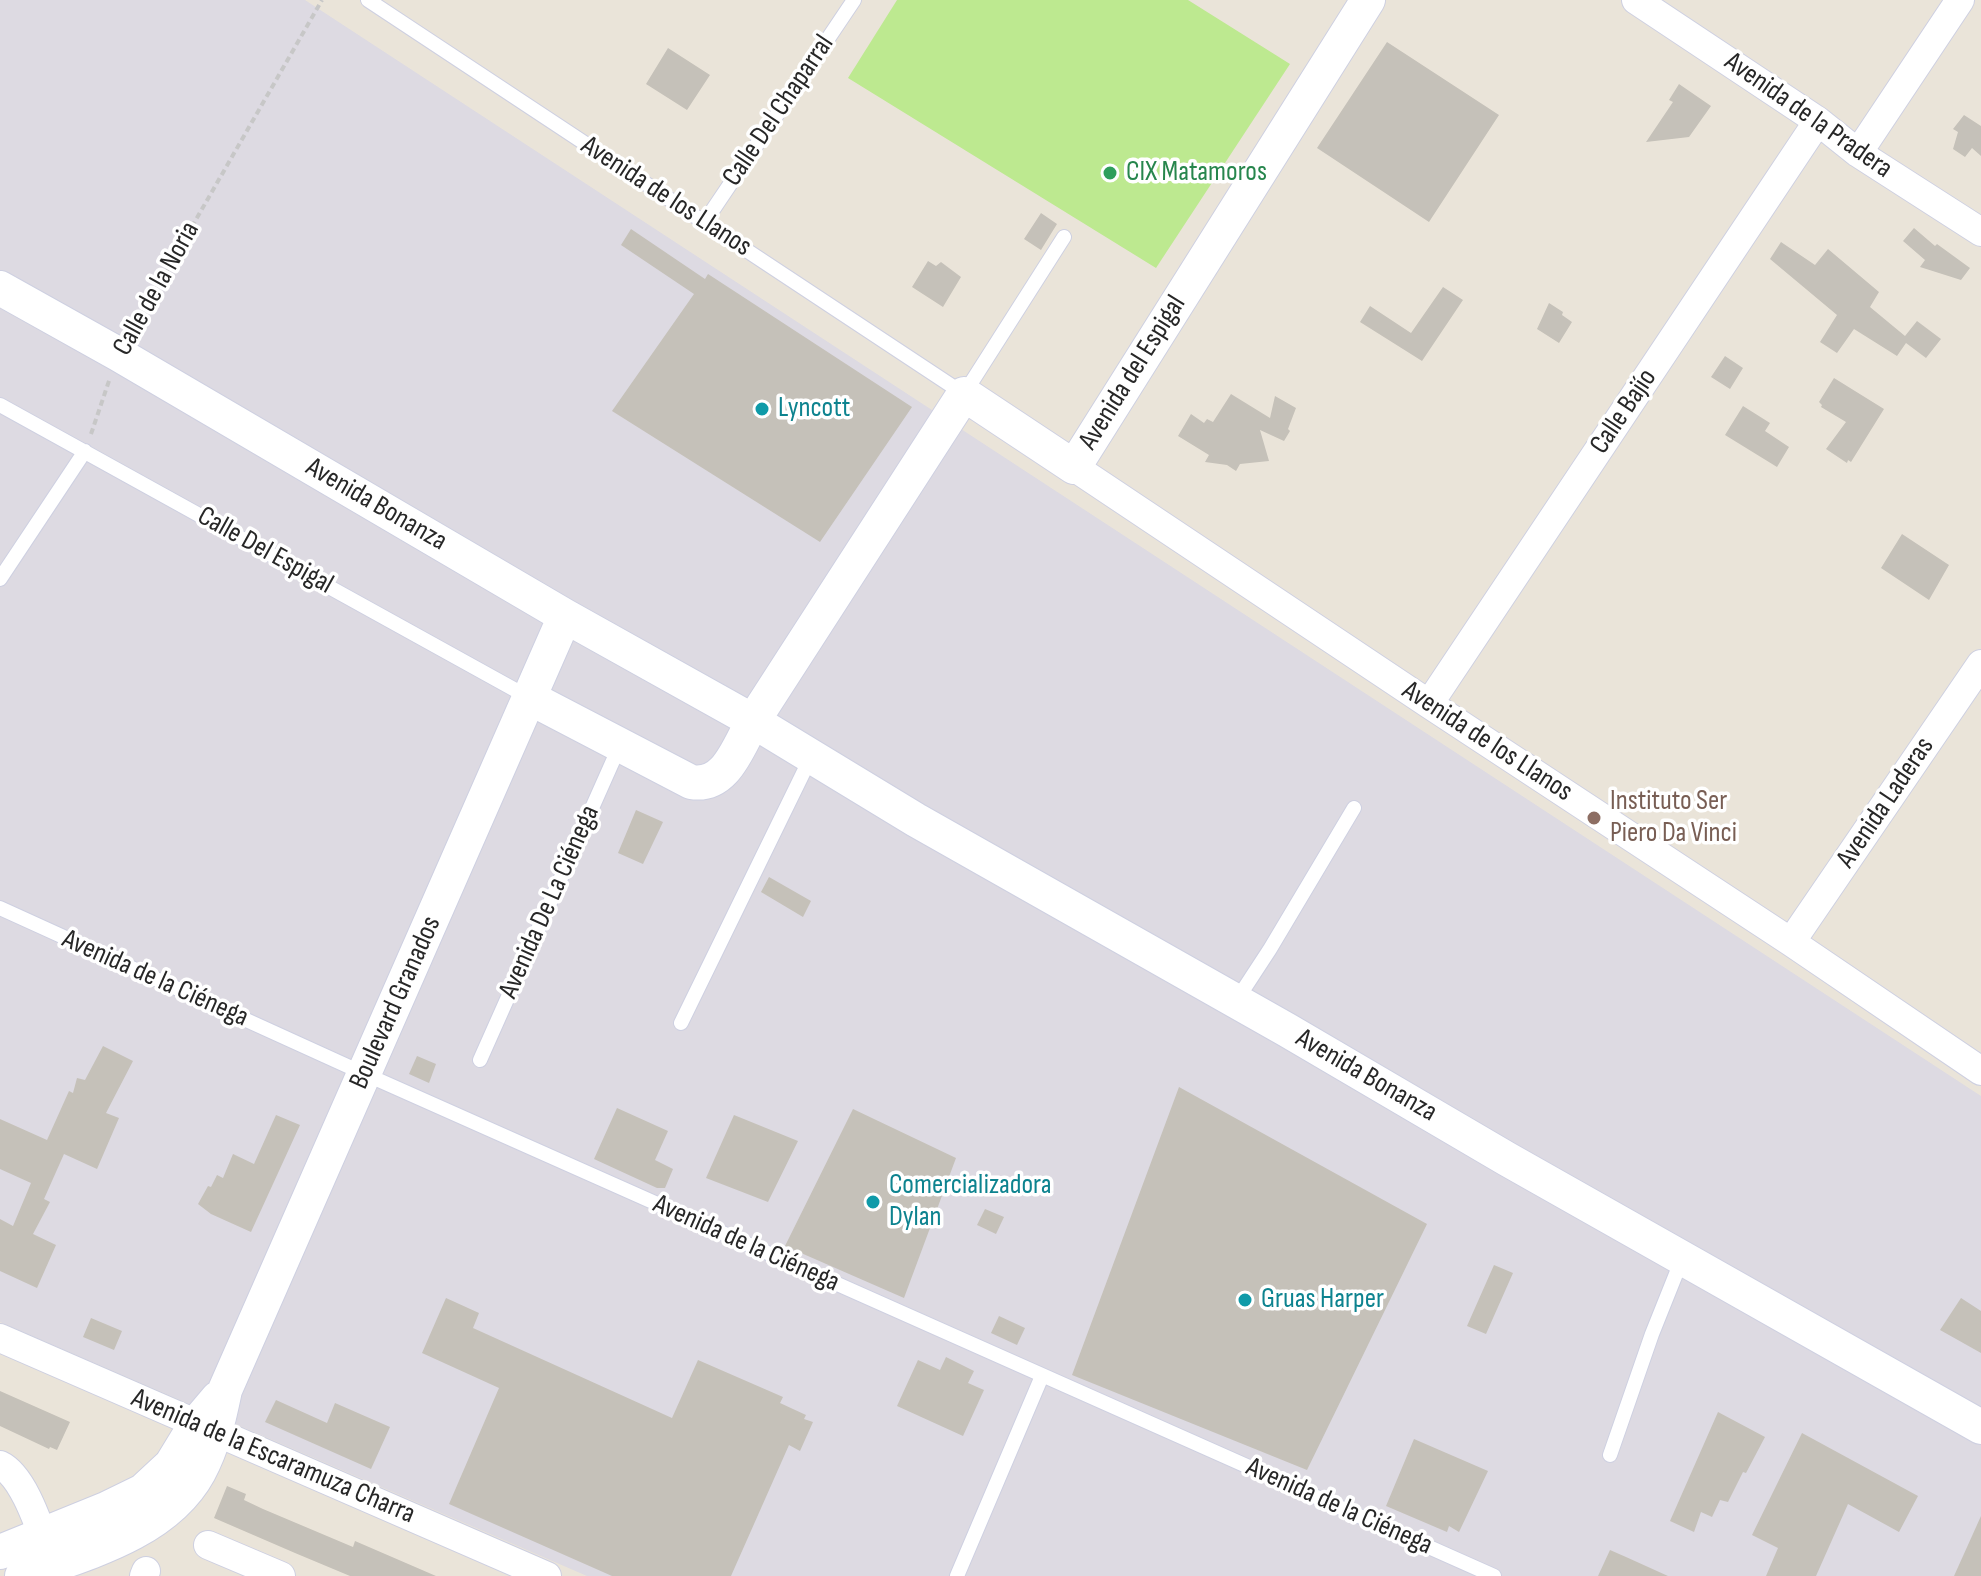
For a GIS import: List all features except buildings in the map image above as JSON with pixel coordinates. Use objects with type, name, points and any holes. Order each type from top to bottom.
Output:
[{"type":"street","name":"Avenida del Espigal","points":[[964,394],[1074,467],[1368,0]]},
{"type":"street","name":"Avenida de la Pradera","points":[[1636,0],[1818,121],[1858,153],[1981,232]]},
{"type":"street","points":[[1858,153],[1960,0]]},
{"type":"street","name":"Calle Bajío","points":[[1429,704],[1818,121]]},
{"type":"street","name":"Avenida Bonanza","points":[[0,288],[565,616],[753,721],[916,820],[1981,1427]]},
{"type":"street","points":[[530,698],[691,782],[703,784],[717,778],[727,769],[753,721],[964,394]]},
{"type":"street","name":"Avenida de los Llanos","points":[[1074,467],[1791,942],[1978,1061]]},
{"type":"street","name":"Boulevard Granados","points":[[8,1560],[51,1558],[117,1541],[162,1515],[191,1484],[206,1429],[565,616]]},
{"type":"street","name":"Avenida Laderas","points":[[1791,942],[1981,664]]},
{"type":"street","name":"Avenida de la Escaramuza Charra","points":[[0,1338],[547,1576]]},
{"type":"street","points":[[0,1465],[9,1469],[24,1493],[51,1558]]},
{"type":"street","points":[[208,1545],[281,1576]]},
{"type":"lane","name":"Avenida de los Llanos","points":[[368,0],[964,394]]},
{"type":"lane","name":"Calle Del Chaparral","points":[[704,223],[854,0]]},
{"type":"lane","points":[[964,394],[1064,237]]},
{"type":"lane","name":"Calle Del Espigal","points":[[0,405],[530,698]]},
{"type":"lane","points":[[0,579],[85,451]]},
{"type":"lane","name":"Avenida De La Ciénega","points":[[480,1060],[620,745]]},
{"type":"lane","points":[[681,1023],[811,757]]},
{"type":"lane","points":[[1235,1001],[1270,949],[1354,808]]},
{"type":"lane","name":"Avenida de la Ciénega","points":[[0,908],[365,1074],[1494,1576]]},
{"type":"lane","points":[[1610,1455],[1682,1258]]},
{"type":"lane","points":[[957,1576],[1042,1376]]},
{"type":"path","name":"Calle de la Noria","points":[[85,451],[118,354],[322,0]]},
{"type":"shaded area","points":[[0,0],[305,0],[1981,1096],[1981,1576],[587,1576],[0,1322]]},
{"type":"green space","name":"CIX Matamoros","points":[[897,0],[1188,0],[1290,64],[1156,268],[848,78]]},
{"type":"place","name":"CIX Matamoros","points":[[1110,173]]},
{"type":"place","name":"Lyncott","points":[[762,409]]},
{"type":"place","name":"Instituto Ser Piero Da Vinci","points":[[1594,818]]},
{"type":"place","name":"Comercializadora Dylan","points":[[873,1202]]},
{"type":"place","name":"Gruas Harper","points":[[1245,1300]]}]
